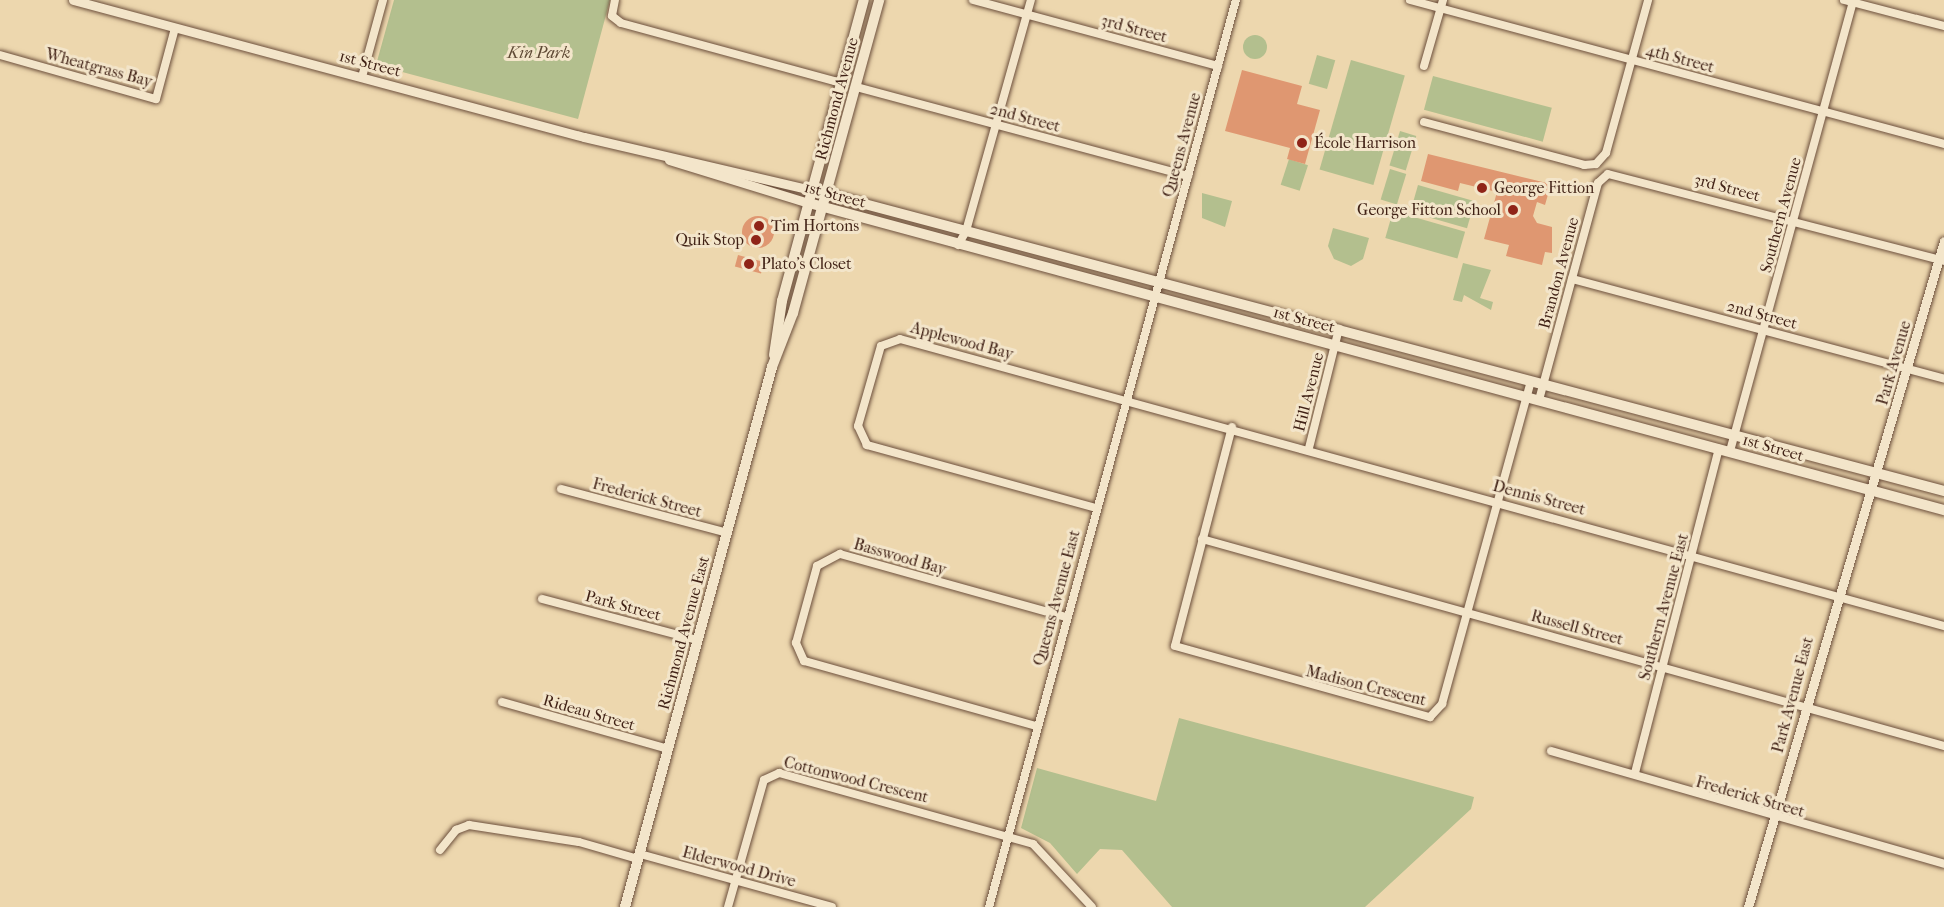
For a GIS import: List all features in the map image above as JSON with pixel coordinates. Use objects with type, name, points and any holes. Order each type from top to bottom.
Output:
[{"type":"main road","name":"Richmond Avenue","points":[[809,203],[864,0]]},
{"type":"main road","name":"Richmond Avenue","points":[[823,207],[879,0]]},
{"type":"main road","name":"1st Street","points":[[812,190],[1944,491]]},
{"type":"main road","name":"1st Street","points":[[809,203],[1944,510]]},
{"type":"main road","name":"Richmond Avenue East","points":[[772,367],[776,326],[809,203]]},
{"type":"main road","name":"Richmond Avenue East","points":[[625,907],[772,367],[823,207]]},
{"type":"street","name":"1st Street","points":[[73,0],[658,155],[715,178],[809,203]]},
{"type":"street","points":[[362,77],[383,0]]},
{"type":"street","points":[[615,0],[612,16],[621,23],[842,83]]},
{"type":"street","name":"3rd Street","points":[[973,0],[1218,66]]},
{"type":"street","points":[[958,244],[966,231],[1031,0]]},
{"type":"street","name":"Queens Avenue","points":[[1154,297],[1236,0]]},
{"type":"street","name":"4th Street","points":[[1410,0],[1442,4],[1632,60],[1944,144]]},
{"type":"street","points":[[1424,122],[1596,164],[1606,153],[1648,0]]},
{"type":"street","points":[[1844,0],[1944,26]]},
{"type":"street","name":"Southern Avenue","points":[[1735,437],[1853,1]]},
{"type":"street","points":[[1424,66],[1442,4]]},
{"type":"street","name":"Wheatgrass Bay","points":[[0,55],[156,99],[175,28]]},
{"type":"street","name":"2nd Street","points":[[856,87],[1188,176]]},
{"type":"street","name":"1st Street","points":[[658,155],[701,160],[812,190]]},
{"type":"street","name":"3rd Street","points":[[1608,174],[1794,220],[1942,260]]},
{"type":"street","name":"Brandon Avenue","points":[[1539,400],[1598,183],[1608,174]]},
{"type":"street","name":"Park Avenue","points":[[1867,490],[1878,473],[1942,260],[1944,241]]},
{"type":"street","name":"2nd Street","points":[[1572,279],[1944,378]]},
{"type":"street","name":"Queens Avenue East","points":[[988,907],[1154,297]]},
{"type":"street","name":"Hill Avenue","points":[[1309,448],[1339,329]]},
{"type":"street","name":"Applewood Bay","points":[[1096,508],[867,445],[858,426],[875,355],[890,340],[900,339],[1126,400]]},
{"type":"street","name":"Madison Crescent","points":[[1232,427],[1174,638],[1182,651],[1422,717],[1438,712],[1442,704],[1531,381]]},
{"type":"street","name":"Dennis Street","points":[[1126,400],[1309,448],[1944,626]]},
{"type":"street","name":"Southern Avenue East","points":[[1635,773],[1692,554],[1725,450],[1735,437]]},
{"type":"street","name":"Frederick Street","points":[[561,489],[727,533]]},
{"type":"street","name":"Park Avenue East","points":[[1748,907],[1867,490]]},
{"type":"street","name":"Russell Street","points":[[1202,539],[1663,665],[1804,709],[1944,746]]},
{"type":"street","name":"Basswood Bay","points":[[1036,726],[804,661],[796,643],[817,566],[840,554],[1066,617]]},
{"type":"street","name":"Park Street","points":[[542,598],[697,640]]},
{"type":"street","name":"Rideau Street","points":[[502,702],[668,749]]},
{"type":"street","name":"Frederick Street","points":[[1551,751],[1635,773],[1774,819],[1944,864]]},
{"type":"street","name":"Cottonwood Crescent","points":[[735,879],[760,791],[771,774],[1007,835]]},
{"type":"street","name":"Elderwood Drive","points":[[440,850],[456,830],[469,825],[579,842],[624,856],[639,857],[735,879],[832,907]]},
{"type":"street","points":[[1007,835],[1046,853],[1092,907]]},
{"type":"street","points":[[728,907],[735,879]]},
{"type":"green space","name":"Kin Park","points":[[394,0],[610,0],[578,119],[376,65]]},
{"type":"green space","points":[[1255,35],[1263,39],[1267,47],[1263,55],[1255,59],[1247,55],[1243,47],[1247,39]]},
{"type":"green space","points":[[1317,55],[1335,60],[1327,89],[1309,84]]},
{"type":"green space","points":[[1351,60],[1405,75],[1373,185],[1320,170]]},
{"type":"green space","points":[[1433,76],[1552,108],[1543,142],[1424,110]]},
{"type":"green space","points":[[1400,131],[1416,136],[1406,170],[1389,165]]},
{"type":"green space","points":[[1289,159],[1308,165],[1300,191],[1281,185]]},
{"type":"green space","points":[[1390,169],[1406,174],[1397,205],[1381,200]]},
{"type":"green space","points":[[1418,185],[1475,201],[1467,228],[1410,212]]},
{"type":"green space","points":[[1202,193],[1232,201],[1225,227],[1202,218]]},
{"type":"green space","points":[[1393,211],[1465,232],[1457,259],[1385,238]]},
{"type":"green space","points":[[1333,228],[1369,238],[1363,259],[1351,266],[1334,259],[1328,246]]},
{"type":"green space","points":[[1463,263],[1491,270],[1480,298],[1493,302],[1491,310],[1464,295],[1462,302],[1453,300]]},
{"type":"green space","points":[[1179,718],[1474,797],[1471,809],[1365,907],[1172,907],[1122,850],[1100,849],[1077,874],[1050,843],[1021,828],[1037,768],[1156,801]]},
{"type":"building","name":"École Harrison","points":[[1242,70],[1302,86],[1297,104],[1320,110],[1305,164],[1287,159],[1290,148],[1225,131]]},
{"type":"building","name":"George Fitton School","points":[[1428,154],[1551,184],[1545,205],[1537,202],[1533,216],[1537,223],[1552,227],[1552,253],[1545,252],[1542,265],[1506,256],[1509,245],[1484,239],[1497,192],[1460,183],[1458,191],[1421,181]]},
{"type":"building","points":[[758,216],[769,221],[774,232],[769,243],[758,248],[747,243],[742,232],[747,221]]},
{"type":"building","name":"Plato's Closet","points":[[738,255],[764,262],[761,274],[735,267]]},
{"type":"place","name":"École Harrison","points":[[1302,143]]},
{"type":"place","name":"George Fittion","points":[[1482,188]]},
{"type":"place","name":"George Fitton School","points":[[1513,210]]},
{"type":"place","name":"Tim Hortons","points":[[759,226]]},
{"type":"place","name":"Quik Stop","points":[[756,240]]},
{"type":"place","name":"Plato's Closet","points":[[749,264]]}]
